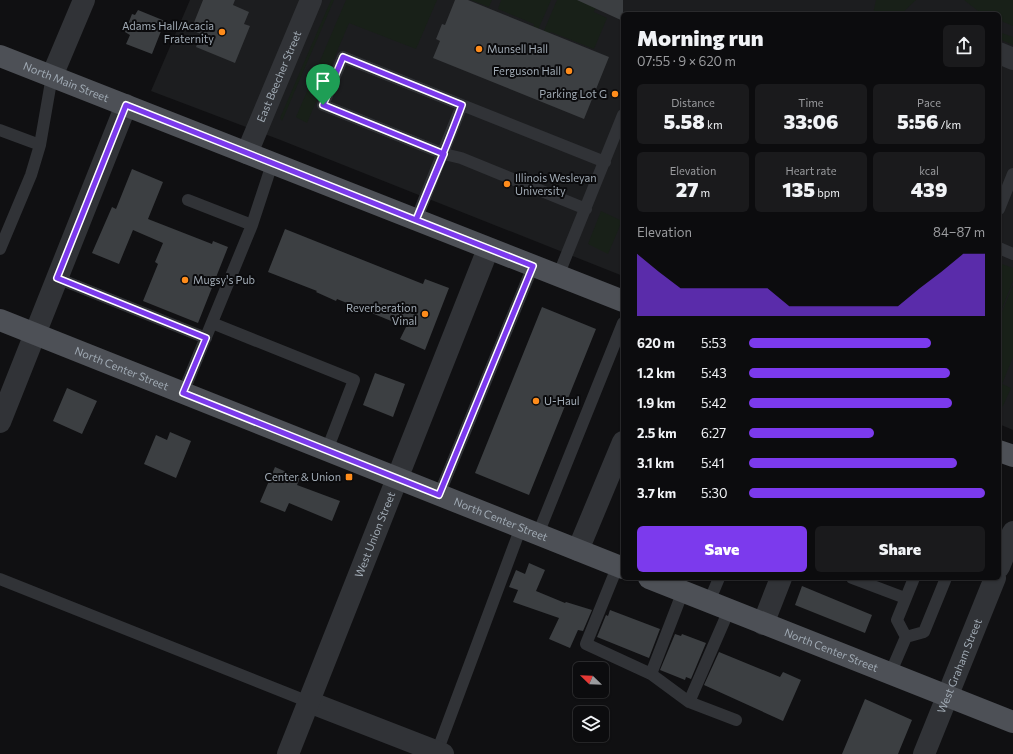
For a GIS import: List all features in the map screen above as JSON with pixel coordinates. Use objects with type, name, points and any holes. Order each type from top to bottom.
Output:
[{"type":"main road","name":"North Main Street","points":[[0,56],[621,300]]},
{"type":"main road","name":"North Center Street","points":[[0,320],[620,566]]},
{"type":"main road","points":[[1001,452],[1013,456]]},
{"type":"main road","name":"North Center Street","points":[[654,580],[1013,722]]},
{"type":"street","points":[[52,76],[84,0]]},
{"type":"street","name":"East Beecher Street","points":[[247,153],[311,0]]},
{"type":"street","points":[[1001,54],[1013,59]]},
{"type":"street","points":[[0,422],[126,105]]},
{"type":"street","name":"West Union Street","points":[[288,754],[396,478],[488,249]]},
{"type":"street","points":[[578,550],[621,447]]},
{"type":"street","points":[[1001,562],[1013,532]]},
{"type":"street","points":[[763,624],[780,580]]},
{"type":"street","name":"West Graham Street","points":[[926,753],[947,696],[994,580]]},
{"type":"street","points":[[309,702],[440,753]]},
{"type":"lane","points":[[586,210],[461,158],[444,154],[323,105],[343,57],[605,162]]},
{"type":"lane","points":[[0,249],[31,175],[40,145],[52,76]]},
{"type":"lane","points":[[416,220],[444,154],[462,105]]},
{"type":"lane","points":[[558,276],[586,210],[621,120]]},
{"type":"lane","points":[[0,130],[40,145]]},
{"type":"lane","points":[[183,393],[252,225],[272,164]]},
{"type":"lane","points":[[1001,204],[1013,174]]},
{"type":"lane","points":[[188,200],[252,225]]},
{"type":"lane","points":[[1001,249],[1013,254]]},
{"type":"lane","points":[[439,495],[533,266]]},
{"type":"lane","points":[[57,278],[206,338]]},
{"type":"lane","points":[[212,323],[354,380],[326,450]]},
{"type":"lane","points":[[440,753],[530,531],[621,327]]},
{"type":"lane","points":[[620,566],[586,644],[651,674],[688,702],[736,720]]},
{"type":"lane","points":[[0,579],[309,702]]},
{"type":"lane","points":[[709,602],[718,580]]},
{"type":"lane","points":[[857,580],[906,598]]},
{"type":"lane","points":[[906,638],[897,620],[913,580]]},
{"type":"lane","points":[[890,674],[906,638],[924,632],[945,580]]},
{"type":"lane","points":[[651,674],[682,591]]},
{"type":"lane","points":[[688,702],[729,610]]},
{"type":"shaded area","name":"Illinois Wesleyan University","points":[[190,0],[1013,0],[1013,430],[1001,425],[1001,12],[621,12],[621,275],[278,139],[151,91]]},
{"type":"shaded area","points":[[331,0],[334,0],[282,121],[280,118]]},
{"type":"shaded area","points":[[346,0],[437,0],[416,49],[349,23],[307,123],[296,117]]},
{"type":"shaded area","points":[[471,0],[492,0],[489,7]]},
{"type":"shaded area","points":[[501,0],[551,0],[538,30],[533,29],[534,24],[498,9]]},
{"type":"shaded area","points":[[557,0],[599,0],[594,12],[607,18],[594,49],[551,32],[548,35],[543,33]]},
{"type":"shaded area","points":[[876,0],[916,0],[903,12],[873,12]]},
{"type":"shaded area","points":[[964,0],[1013,0],[1013,26],[1001,21],[1001,12],[979,12]]},
{"type":"shaded area","points":[[1001,33],[1013,37],[1013,45],[1001,40]]},
{"type":"shaded area","points":[[601,211],[621,221],[608,254],[588,244]]},
{"type":"shaded area","points":[[1001,264],[1013,268],[1013,281],[1001,311]]},
{"type":"shaded area","points":[[1013,285],[1013,357],[1002,384],[1011,388],[1001,408],[1001,314]]},
{"type":"building","name":"Adams Hall/Acacia Fraternity","points":[[203,0],[235,0],[233,5],[249,12],[244,24],[250,26],[235,63],[196,47],[201,34],[191,30]]},
{"type":"building","points":[[455,0],[468,0],[609,57],[584,119],[433,58],[440,41],[436,39],[442,24],[445,25]]},
{"type":"building","points":[[577,0],[623,0],[621,20]]},
{"type":"building","points":[[138,10],[165,21],[152,54],[126,44],[130,35],[125,32],[132,14],[135,15]]},
{"type":"building","points":[[132,169],[163,182],[148,219],[212,244],[213,241],[228,247],[198,323],[143,301],[158,264],[155,262],[163,243],[133,230],[119,264],[92,253],[112,207],[116,209]]},
{"type":"building","points":[[285,229],[423,284],[425,279],[449,288],[425,350],[400,339],[406,327],[337,299],[336,301],[316,292],[317,291],[268,272]]},
{"type":"building","name":"U-Haul","points":[[542,307],[596,329],[529,495],[475,473]]},
{"type":"building","points":[[375,373],[405,384],[393,417],[363,405]]},
{"type":"building","points":[[67,388],[97,401],[82,434],[53,421]]},
{"type":"building","points":[[170,432],[191,441],[176,478],[144,464],[156,435],[167,440]]},
{"type":"building","points":[[275,467],[300,478],[297,485],[340,501],[332,521],[289,503],[285,512],[260,502]]},
{"type":"building","points":[[529,563],[545,570],[536,591],[565,603],[566,602],[592,610],[583,631],[578,630],[570,648],[549,639],[559,618],[513,602],[518,590],[509,587],[516,570],[525,574]]},
{"type":"building","points":[[802,586],[872,615],[865,633],[795,605]]},
{"type":"building","points":[[610,610],[660,629],[649,658],[597,637],[606,615],[608,616]]},
{"type":"building","points":[[675,634],[681,636],[682,634],[706,643],[691,679],[686,677],[685,680],[660,670]]},
{"type":"building","points":[[719,652],[780,677],[783,672],[801,680],[783,721],[704,685]]},
{"type":"building","points":[[865,699],[912,720],[898,754],[842,754]]},
{"type":"place","name":"Adams Hall/Acacia Fraternity","points":[[222,32]]},
{"type":"place","name":"Munsell Hall","points":[[479,49]]},
{"type":"place","name":"Ferguson Hall","points":[[569,71]]},
{"type":"place","name":"Parking Lot G","points":[[615,94]]},
{"type":"place","name":"Illinois Wesleyan University","points":[[507,184]]},
{"type":"place","name":"Mugsy's Pub","points":[[185,280]]},
{"type":"place","name":"Reverberation Vinal","points":[[425,314]]},
{"type":"place","name":"U-Haul","points":[[536,401]]},
{"type":"place","name":"Center & Union","points":[[349,477]]},
{"type":"route","points":[[323,105],[343,57],[462,105],[444,154],[429,188],[416,220],[533,266],[439,495],[183,393],[206,338],[57,278],[126,105],[416,220],[444,154],[323,105]]}]
